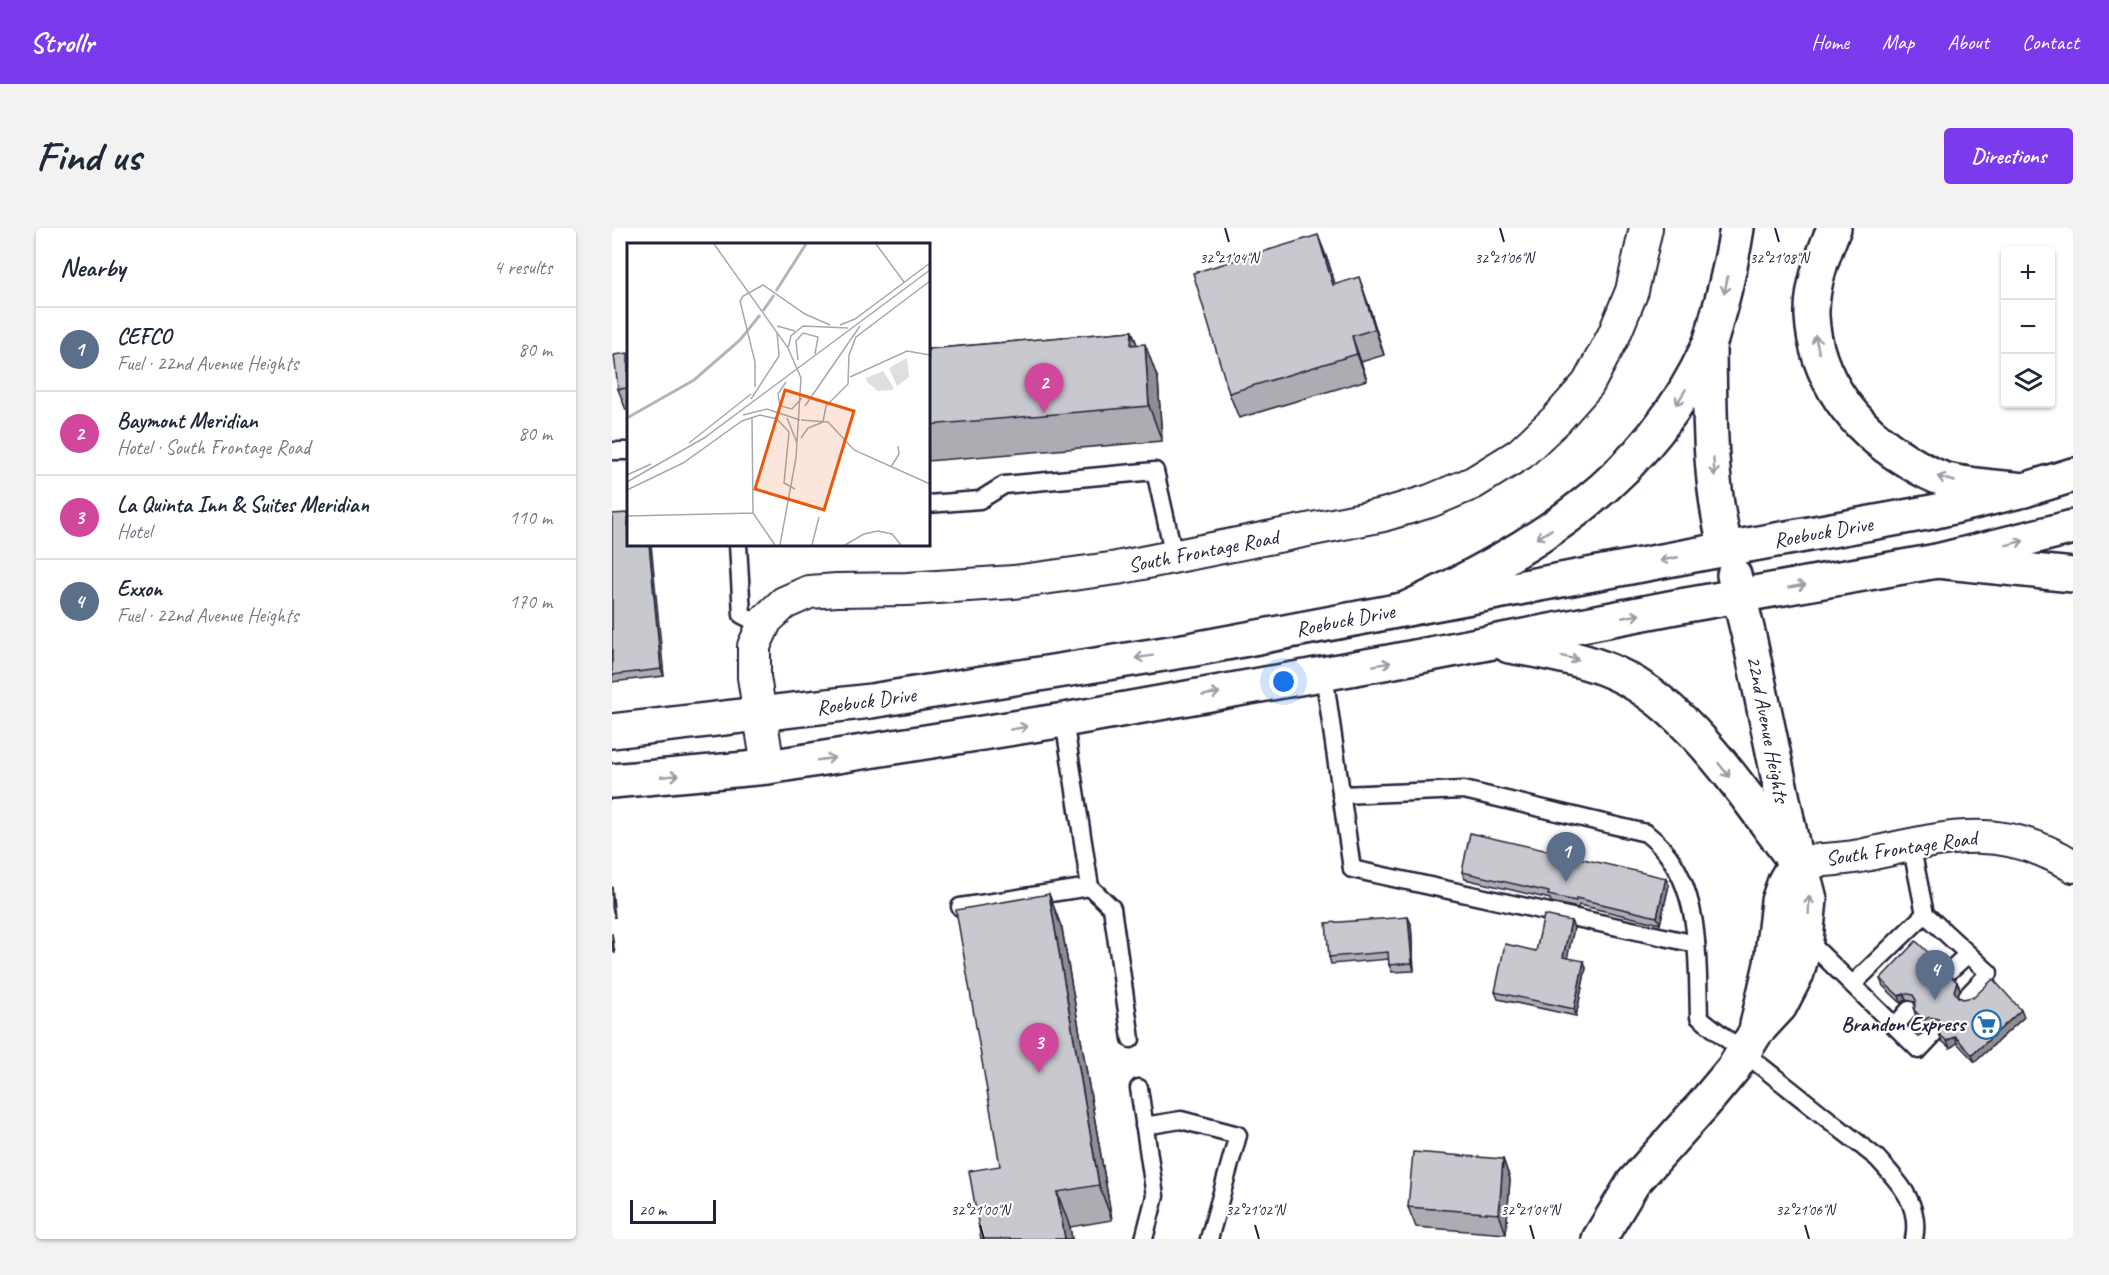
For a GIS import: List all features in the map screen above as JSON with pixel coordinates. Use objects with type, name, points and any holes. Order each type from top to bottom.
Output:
[{"type":"main road","points":[[1406,609],[1474,576],[1557,526],[1605,489],[1644,448],[1681,397],[1709,346],[1724,295],[1737,228]]},
{"type":"main road","points":[[1834,228],[1824,252],[1816,283],[1812,315],[1815,340],[1822,364],[1836,393],[1854,418],[1873,437],[1921,470],[1946,480],[2024,490]]},
{"type":"main road","name":"22nd Avenue Heights","points":[[1599,1239],[1634,1183],[1703,1105],[1780,1006],[1797,973],[1806,939],[1810,899],[1805,880],[1796,862],[1750,641],[1721,530],[1710,408],[1709,346]]},
{"type":"main road","name":"Roebuck Drive","points":[[612,731],[760,715],[976,685],[1189,650],[1932,512],[2024,490],[2073,475]]},
{"type":"main road","points":[[612,781],[768,767],[1064,720],[1937,561],[2073,527]]},
{"type":"main road","points":[[1937,561],[2073,575]]},
{"type":"main road","points":[[1492,643],[1577,660],[1604,668],[1651,694],[1700,739],[1796,862]]},
{"type":"main road","name":"22nd Avenue Heights","points":[[1749,1043],[1771,964],[1778,900],[1785,881],[1796,862]]},
{"type":"street","name":"South Frontage Road","points":[[768,767],[754,676],[754,646],[766,620],[784,603],[809,592],[1014,582],[1117,568],[1392,512],[1430,501],[1473,483],[1520,454],[1556,420],[1588,384],[1614,335],[1632,291],[1646,228]]},
{"type":"street","name":"South Frontage Road","points":[[1796,862],[1857,856],[1959,836],[2014,841],[2052,853],[2073,866]]},
{"type":"lane","points":[[930,504],[980,500],[1004,485],[1155,471],[1174,556]]},
{"type":"lane","points":[[738,546],[742,615],[763,626]]},
{"type":"lane","points":[[1324,674],[1352,869],[1696,944]]},
{"type":"lane","points":[[1064,720],[1090,887],[1112,908],[1131,1040]]},
{"type":"lane","points":[[1341,795],[1464,790],[1646,833],[1663,849],[1677,870],[1688,895],[1696,944],[1698,1017],[1749,1043],[1877,1158],[1901,1184],[1913,1205],[1916,1228],[1914,1239]]},
{"type":"lane","points":[[1911,844],[1925,914],[1989,973],[1967,996]]},
{"type":"lane","points":[[960,907],[1090,887]]},
{"type":"lane","points":[[1853,984],[1925,914]]},
{"type":"lane","points":[[1806,939],[1919,1050],[1934,1034]]},
{"type":"lane","points":[[1946,974],[1968,954]]},
{"type":"lane","points":[[1895,1026],[1909,1010]]},
{"type":"lane","points":[[1138,1088],[1155,1196],[1144,1239]]},
{"type":"lane","points":[[1144,1126],[1181,1120],[1238,1135],[1209,1239]]},
{"type":"building","points":[[1318,235],[1333,285],[1359,277],[1375,329],[1352,336],[1357,354],[1229,393],[1193,273]]},
{"type":"building","points":[[1132,331],[1131,345],[1145,344],[1149,406],[930,425],[930,349]]},
{"type":"building","points":[[627,353],[627,388],[618,389],[614,355]]},
{"type":"building","points":[[627,513],[627,546],[649,546],[661,669],[612,675],[612,514]]},
{"type":"building","points":[[1470,833],[1666,878],[1657,917],[1576,898],[1576,901],[1548,895],[1549,892],[1462,872]]},
{"type":"building","points":[[1049,894],[1099,1185],[1057,1192],[1065,1239],[981,1239],[969,1171],[1000,1166],[956,910]]},
{"type":"building","points":[[1544,915],[1571,921],[1563,957],[1584,961],[1574,1009],[1495,992],[1505,944],[1536,951]]},
{"type":"building","points":[[1408,917],[1412,963],[1389,965],[1388,952],[1329,957],[1326,923]]},
{"type":"building","points":[[1916,941],[1936,960],[1933,969],[1936,974],[1945,977],[1950,975],[1957,982],[1954,991],[1958,997],[1973,998],[1993,979],[2021,1010],[1972,1055],[1955,1036],[1947,1041],[1939,1034],[1942,1024],[1938,1019],[1929,1017],[1924,1020],[1914,1010],[1916,1000],[1913,995],[1904,993],[1899,996],[1880,979]]},
{"type":"building","points":[[1413,1152],[1503,1159],[1499,1214],[1408,1207]]},
{"type":"place","name":"Baymont Meridian","points":[[1044,413]]},
{"type":"place","name":"CEFCO","points":[[1566,882]]},
{"type":"place","name":"Exxon","points":[[1935,1000]]},
{"type":"place","name":"Brandon Express","points":[[1986,1024]]},
{"type":"place","name":"La Quinta Inn & Suites Meridian","points":[[1039,1073]]}]
